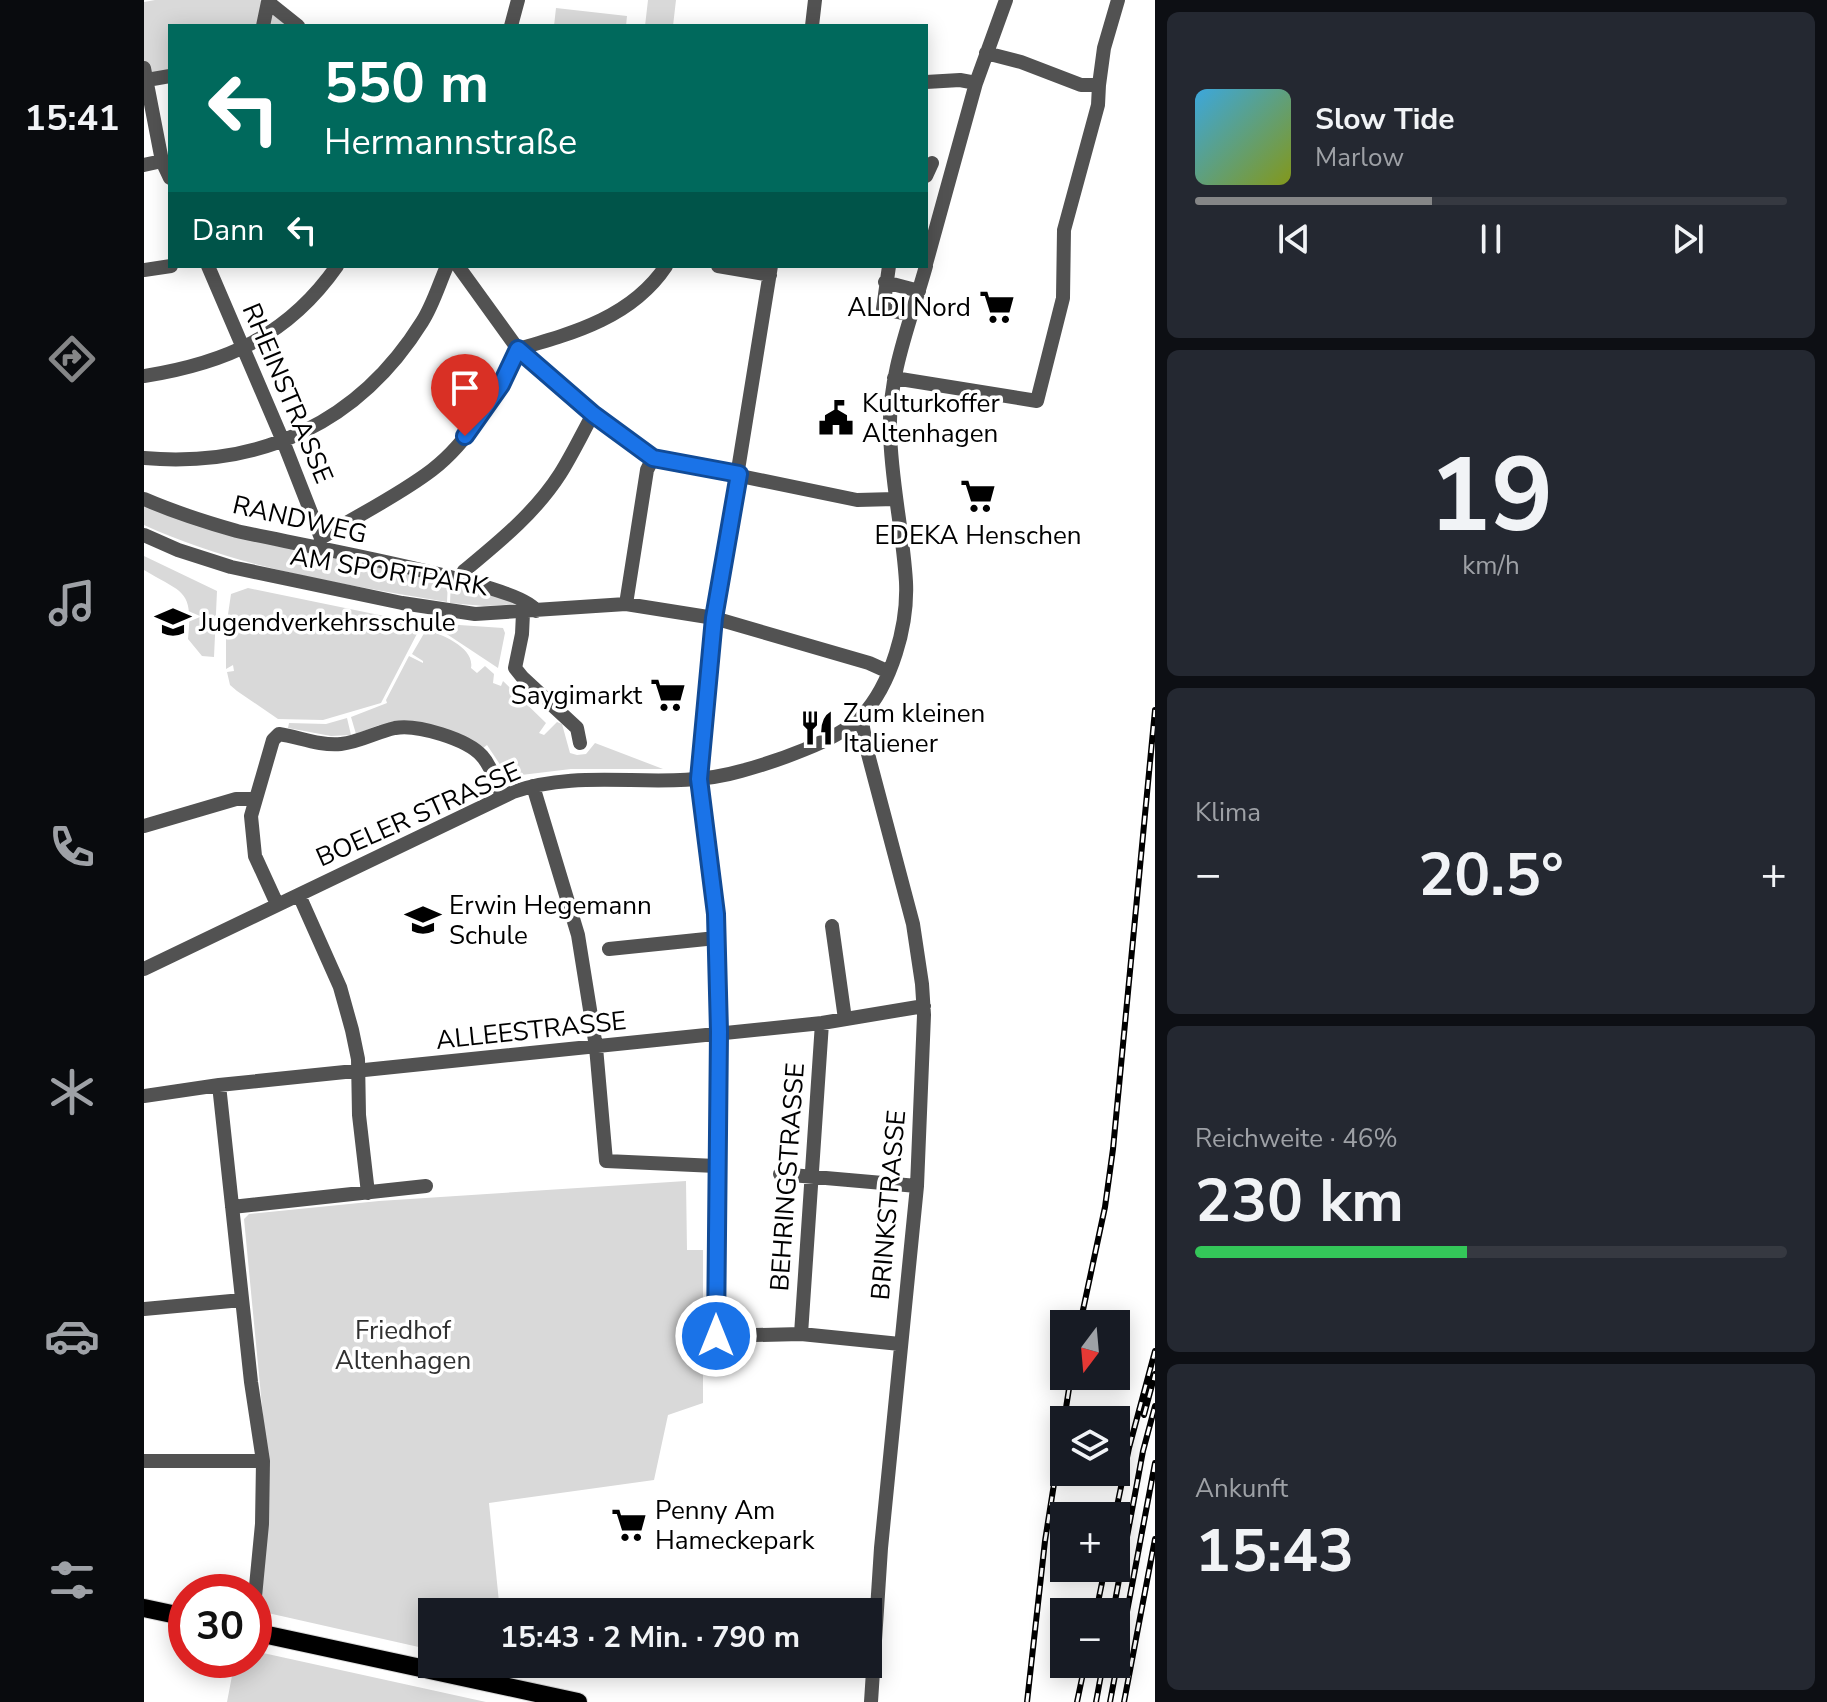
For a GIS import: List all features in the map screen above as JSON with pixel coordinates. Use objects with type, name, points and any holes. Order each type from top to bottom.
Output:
[{"type":"main road","points":[[144,1608],[168,1613]]},
{"type":"main road","points":[[272,1636],[578,1702]]},
{"type":"street","points":[[512,24],[518,0]]},
{"type":"street","points":[[812,24],[815,0]]},
{"type":"street","points":[[928,249],[932,217],[1006,0]]},
{"type":"street","points":[[894,378],[1037,401],[1063,298],[1064,230],[1098,105],[1104,48],[1118,0]]},
{"type":"street","points":[[263,24],[268,1]]},
{"type":"street","points":[[268,1],[279,24]]},
{"type":"street","points":[[268,1],[296,24]]},
{"type":"street","points":[[986,53],[1081,85],[1099,85]]},
{"type":"street","points":[[168,76],[145,74],[162,161],[168,174]]},
{"type":"street","points":[[928,82],[960,80],[976,83]]},
{"type":"street","points":[[144,165],[162,161]]},
{"type":"street","points":[[144,270],[168,266]]},
{"type":"street","name":"RHEINSTRASSE","points":[[209,268],[283,441],[321,543]]},
{"type":"street","points":[[144,376],[189,367],[243,349],[299,312],[336,268]]},
{"type":"street","points":[[144,458],[205,460],[248,452],[283,441],[329,417],[377,379],[424,320],[446,268]]},
{"type":"street","points":[[459,268],[518,349],[593,414],[653,458],[857,500],[895,499]]},
{"type":"street","points":[[321,543],[418,479],[451,452],[501,385],[518,349],[566,336],[614,316],[654,284],[665,268]]},
{"type":"street","points":[[744,268],[771,270],[714,618],[699,779],[716,938],[719,1032],[716,1336],[801,1334],[900,1344]]},
{"type":"street","points":[[888,268],[883,309],[912,315]]},
{"type":"street","points":[[861,717],[889,672],[903,628],[906,599],[904,566],[890,433],[894,378],[925,268]]},
{"type":"street","points":[[885,282],[919,291]]},
{"type":"street","points":[[460,579],[464,571],[513,530],[541,500],[560,474],[593,414]]},
{"type":"street","points":[[626,604],[647,470],[653,458]]},
{"type":"street","name":"RANDWEG","points":[[144,499],[238,531],[321,543],[460,579],[529,602],[530,612]]},
{"type":"street","name":"AM SPORTPARK","points":[[144,535],[204,559],[315,586],[455,612],[530,612],[626,604],[714,618],[869,663],[889,672]]},
{"type":"street","points":[[530,612],[515,668],[577,728],[580,743]]},
{"type":"street","name":"BOELER STRASSE","points":[[144,969],[502,796],[533,786],[604,779],[699,779],[737,773],[796,753],[834,735],[861,717]]},
{"type":"street","name":"BRINKSTRASSE","points":[[861,717],[913,924],[924,1006],[917,1186],[881,1548],[871,1702]]},
{"type":"street","points":[[277,904],[255,856],[251,816],[276,736],[339,744],[399,727],[431,732],[465,743],[477,751],[484,758],[502,796]]},
{"type":"street","points":[[533,786],[578,935],[596,1047],[606,1161],[716,1166]]},
{"type":"street","points":[[144,826],[236,799],[254,799]]},
{"type":"street","points":[[299,895],[340,987],[352,1030],[368,1193]]},
{"type":"street","points":[[832,926],[845,1019]]},
{"type":"street","points":[[609,949],[716,938]]},
{"type":"street","name":"ALLEESTRASSE","points":[[144,1096],[219,1085],[822,1023],[924,1006]]},
{"type":"street","name":"BEHRINGSTRASSE","points":[[801,1334],[822,1023]]},
{"type":"street","points":[[219,1085],[263,1461],[257,1574]]},
{"type":"street","points":[[780,1174],[917,1186]]},
{"type":"street","points":[[232,1207],[426,1186]]},
{"type":"street","points":[[144,1309],[242,1300]]},
{"type":"street","points":[[144,1461],[263,1461]]},
{"type":"green space","points":[[260,0],[291,24],[168,24],[168,76],[147,80],[144,68],[144,2]]},
{"type":"green space","points":[[648,0],[676,0],[673,24],[645,24]]},
{"type":"green space","points":[[556,8],[627,16],[626,24],[554,24]]},
{"type":"green space","points":[[144,504],[343,560],[448,581],[447,602],[293,573],[217,553],[144,525]]},
{"type":"green space","points":[[144,556],[217,591],[214,657],[202,656],[188,639],[187,602],[177,589],[144,570]]},
{"type":"green space","points":[[451,581],[518,604],[484,606],[450,603]]},
{"type":"green space","points":[[248,588],[418,623],[420,628],[381,703],[323,720],[278,719],[230,685],[227,672],[234,671],[233,665],[226,669],[226,628],[231,594]]},
{"type":"green space","points":[[430,623],[503,628],[505,633],[498,668]]},
{"type":"green space","points":[[426,630],[463,648],[471,661],[471,668],[477,673],[485,666],[494,674],[493,683],[501,686],[503,681],[546,723],[539,733],[544,735],[557,722],[562,724],[570,753],[586,754],[595,743],[663,769],[571,769],[513,776],[506,765],[501,766],[487,745],[482,749],[465,739],[381,729],[379,725],[356,734],[351,717],[387,703],[409,656],[423,663],[412,654]]},
{"type":"green space","points":[[347,718],[351,735],[331,736],[288,728],[289,723],[326,724]]},
{"type":"green space","name":"Friedhof Altenhagen","points":[[686,1181],[687,1250],[703,1250],[703,1403],[668,1415],[654,1480],[489,1503],[499,1598],[418,1598],[418,1647],[272,1614],[272,1574],[261,1574],[266,1448],[244,1219],[249,1214],[379,1201]]},
{"type":"green space","points":[[272,1655],[486,1702],[227,1702],[232,1678],[272,1678]]},
{"type":"railway","points":[[1083,1310],[1105,1207],[1113,1149],[1155,710]]},
{"type":"railway","points":[[1118,1502],[1155,1351]]},
{"type":"railway","points":[[1144,1415],[1155,1374]]},
{"type":"railway","points":[[1027,1702],[1045,1541],[1069,1390]]},
{"type":"railway","points":[[1116,1598],[1143,1451],[1155,1406]]},
{"type":"railway","points":[[1110,1702],[1155,1463]]},
{"type":"railway","points":[[1124,1702],[1155,1539]]},
{"type":"railway","points":[[1099,1598],[1102,1582]]},
{"type":"railway","points":[[1077,1702],[1082,1678]]},
{"type":"railway","points":[[1096,1702],[1100,1678]]},
{"type":"place","name":"ALDI Nord","points":[[997,307]]},
{"type":"place","name":"Kulturkoffer Altenhagen","points":[[836,418]]},
{"type":"place","name":"EDEKA Henschen","points":[[978,496]]},
{"type":"place","name":"Jugendverkehrsschule","points":[[173,622]]},
{"type":"place","name":"Saygimarkt","points":[[668,695]]},
{"type":"place","name":"Zum kleinen Italiener","points":[[817,728]]},
{"type":"place","name":"Erwin Hegemann Schule","points":[[423,920]]},
{"type":"place","name":"Penny Am Hameckepark","points":[[629,1525]]},
{"type":"route","points":[[465,436],[501,385],[518,349],[593,414],[653,458],[739,474],[714,618],[699,779],[716,914],[719,1032],[716,1336]]}]
